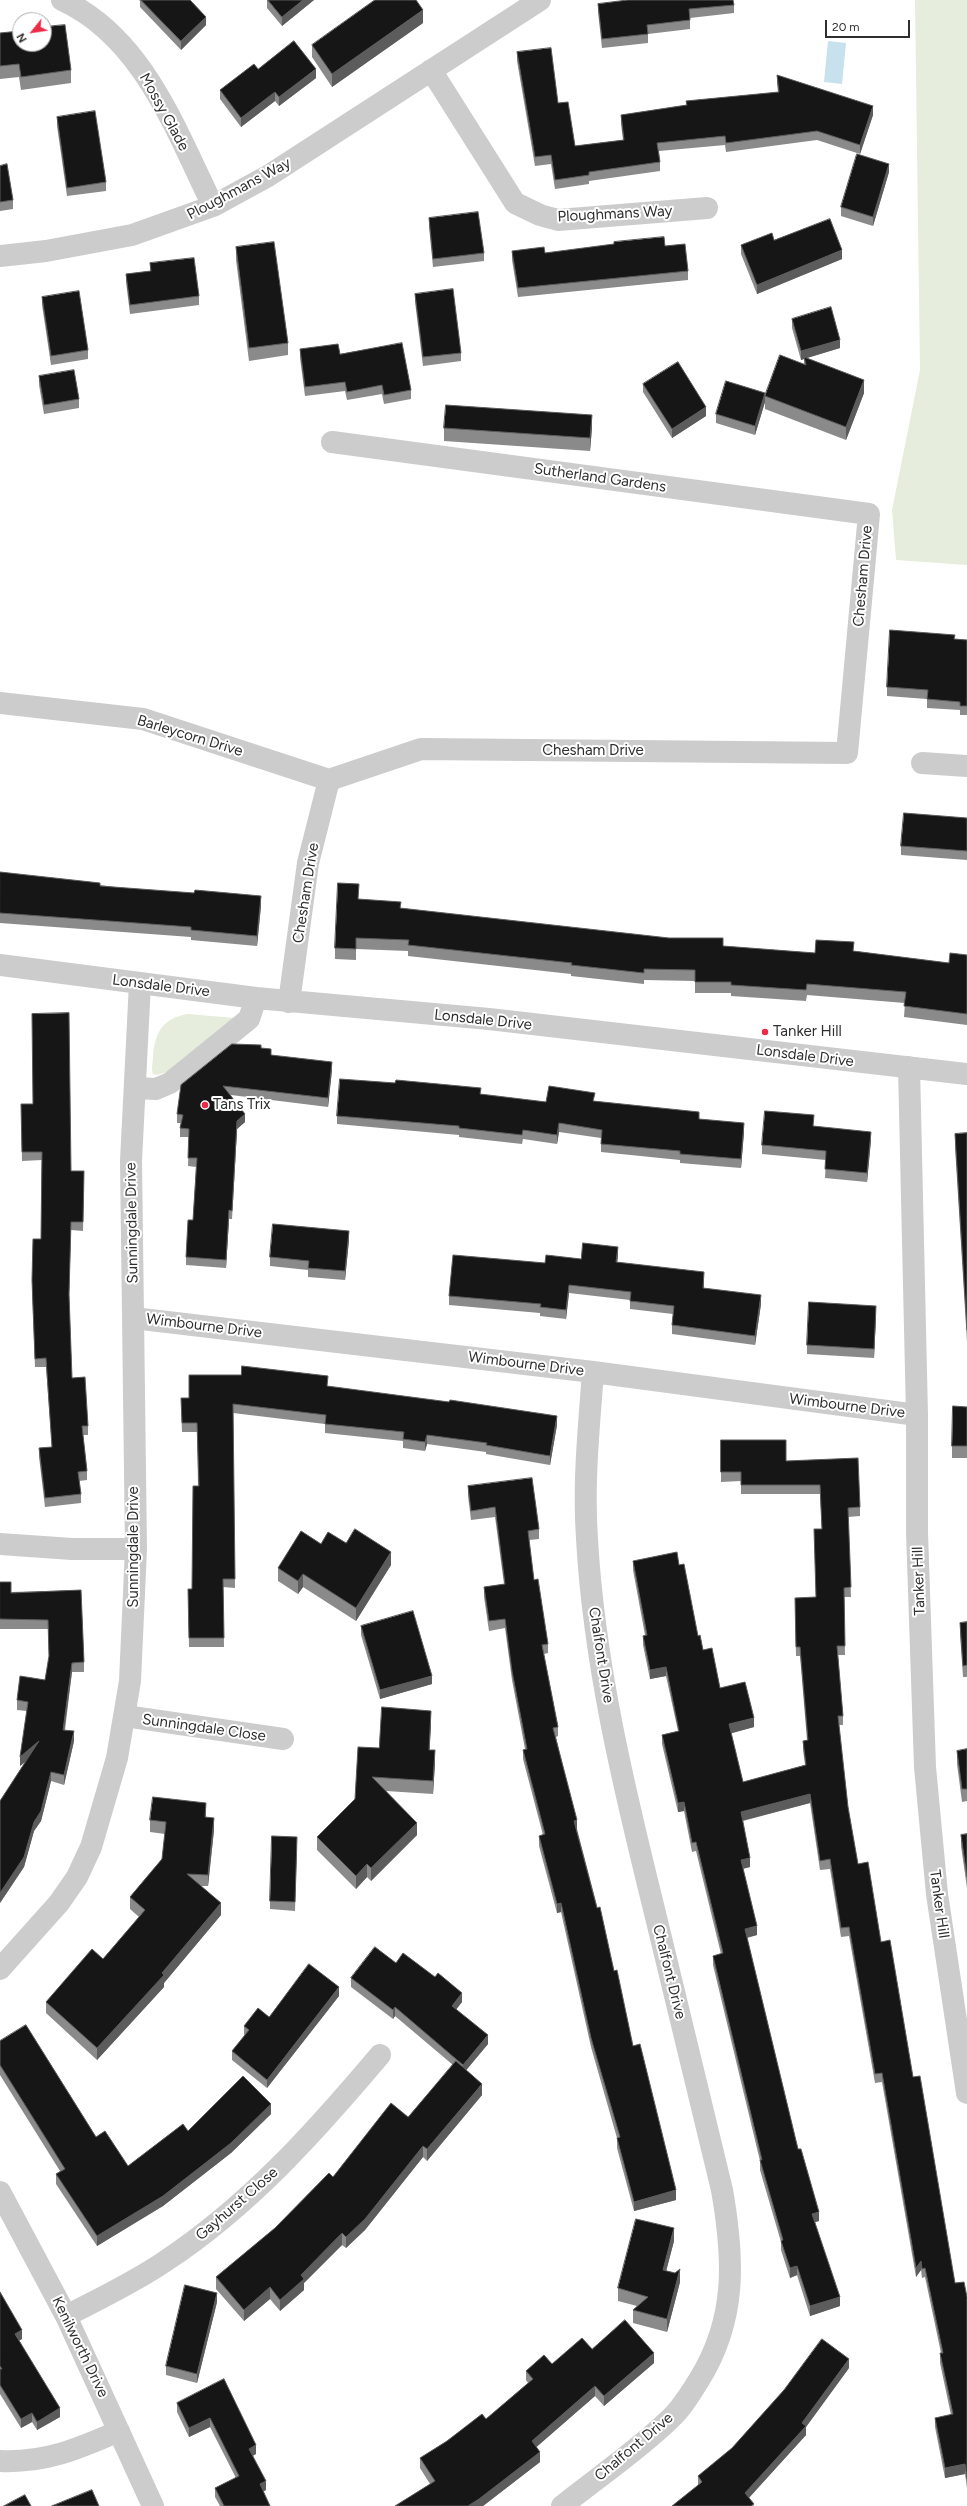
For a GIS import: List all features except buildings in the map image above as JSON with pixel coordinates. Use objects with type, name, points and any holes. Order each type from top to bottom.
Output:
[{"type":"street","name":"Mossy Glade","points":[[62,0],[96,23],[118,42],[143,72],[169,117],[213,206]]},
{"type":"street","name":"Ploughmans Way","points":[[0,256],[53,250],[132,235],[213,206],[268,176],[540,0]]},
{"type":"street","name":"Ploughmans Way","points":[[432,70],[515,203],[540,215],[558,220],[707,208]]},
{"type":"street","name":"Sutherland Gardens","points":[[332,442],[869,514]]},
{"type":"street","name":"Chesham Drive","points":[[290,1002],[308,863],[329,780],[421,750],[847,753],[869,514]]},
{"type":"street","name":"Barleycorn Drive","points":[[0,703],[143,719],[329,780]]},
{"type":"street","points":[[922,763],[967,766]]},
{"type":"street","name":"Lonsdale Drive","points":[[0,965],[290,1002],[489,1019],[967,1074]]},
{"type":"street","name":"Sunningdale Drive","points":[[0,1969],[34,1933],[77,1877],[91,1847],[117,1758],[125,1716],[133,1637],[136,1549],[131,1162],[136,1088],[140,983]]},
{"type":"street","points":[[136,1088],[158,1088],[170,1083],[249,1018],[256,998]]},
{"type":"street","name":"Tanker Hill","points":[[909,1067],[917,1415],[917,1532],[926,1783],[936,1887],[967,2093]]},
{"type":"street","name":"Wimbourne Drive","points":[[133,1318],[593,1372],[917,1415]]},
{"type":"street","name":"Chalfont Drive","points":[[562,2506],[642,2443],[671,2418],[690,2395],[707,2367],[720,2339],[727,2316],[731,2260],[722,2190],[634,1831],[611,1720],[596,1626],[586,1537],[587,1449],[593,1372]]},
{"type":"street","points":[[0,1544],[72,1549],[136,1549]]},
{"type":"street","name":"Sunningdale Close","points":[[125,1716],[284,1739]]},
{"type":"street","name":"Gayhurst Close","points":[[66,2316],[164,2263],[235,2209],[302,2144],[380,2055]]},
{"type":"street","name":"Kenilworth Drive","points":[[0,2192],[66,2316],[154,2506]]},
{"type":"street","points":[[0,2461],[42,2460],[74,2450],[119,2431]]},
{"type":"green space","points":[[915,0],[967,0],[967,565],[896,560],[892,510],[920,370]]},
{"type":"green space","points":[[188,1014],[235,1018],[182,1063],[161,1074],[153,1074],[152,1067],[154,1047],[158,1033],[166,1023],[172,1019]]},
{"type":"water","points":[[828,41],[846,43],[842,84],[824,82]]},
{"type":"place","name":"Tanker Hill","points":[[765,1032]]},
{"type":"place","name":"Tans Trix","points":[[205,1105]]}]
